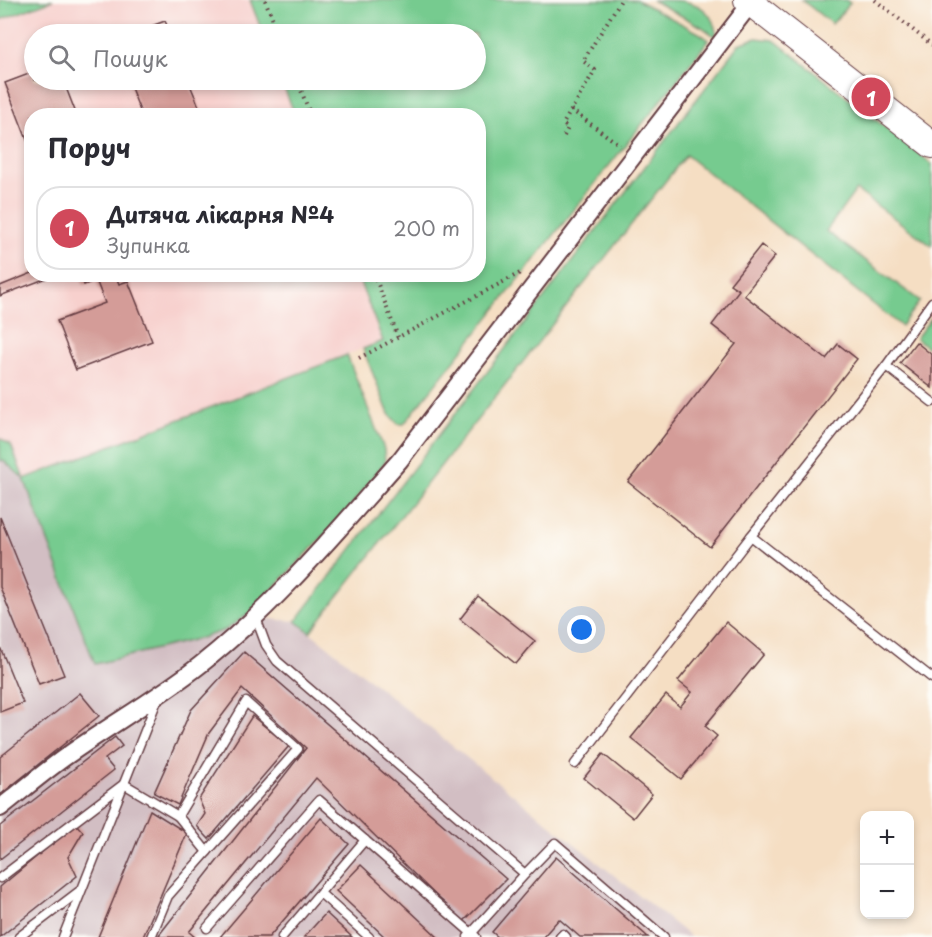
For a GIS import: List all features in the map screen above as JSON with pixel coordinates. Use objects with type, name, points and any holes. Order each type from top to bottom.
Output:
[{"type":"main road","points":[[749,1],[932,145]]},
{"type":"street","points":[[0,808],[68,755],[159,696],[201,664],[256,618],[348,519],[400,460],[749,1]]},
{"type":"lane","points":[[575,764],[886,366],[932,302]]},
{"type":"lane","points":[[886,366],[932,402]]},
{"type":"lane","points":[[751,536],[932,678]]},
{"type":"lane","points":[[256,618],[266,645],[277,661],[525,874]]},
{"type":"lane","points":[[63,937],[159,696]]},
{"type":"lane","points":[[151,937],[168,896],[298,749],[246,702],[178,816]]},
{"type":"lane","points":[[124,784],[178,816],[207,852]]},
{"type":"lane","points":[[0,878],[124,784]]},
{"type":"lane","points":[[207,928],[319,800],[472,936],[555,843],[664,937]]},
{"type":"lane","points":[[282,937],[365,840]]},
{"type":"lane","points":[[19,937],[81,890]]},
{"type":"lane","points":[[320,893],[369,937]]},
{"type":"lane","points":[[560,937],[563,934],[566,937]]},
{"type":"path","points":[[266,0],[275,24]]},
{"type":"path","points":[[564,135],[568,128],[563,124],[596,70],[583,61],[621,0]]},
{"type":"path","points":[[875,0],[932,45]]},
{"type":"path","points":[[301,90],[308,108]]},
{"type":"path","points":[[358,358],[521,272]]},
{"type":"path","points":[[377,282],[398,337]]},
{"type":"shaded area","points":[[53,0],[250,0],[259,24],[24,24],[24,90],[285,90],[292,108],[24,108],[24,282],[360,282],[383,341],[24,479],[11,445],[0,438],[0,20]]},
{"type":"shaded area","points":[[3,460],[24,479],[95,664],[250,613],[256,618],[296,621],[691,937],[0,937],[0,461]]},
{"type":"green space","points":[[0,0],[53,0],[0,20]]},
{"type":"green space","points":[[250,0],[637,0],[709,40],[404,424],[398,424],[389,414],[363,349],[383,341],[360,282],[486,282],[486,108],[292,108],[285,90],[486,90],[486,24],[259,24]]},
{"type":"green space","points":[[652,0],[686,2],[704,9],[710,16],[717,38],[702,27]]},
{"type":"green space","points":[[802,0],[846,0],[850,3],[832,24]]},
{"type":"green space","points":[[756,38],[774,40],[932,164],[932,246],[856,190],[826,231],[920,301],[901,326],[686,155],[310,632],[296,621],[739,44]]},
{"type":"green space","points":[[932,317],[932,351],[916,338]]},
{"type":"green space","points":[[347,355],[384,449],[385,462],[344,515],[250,613],[225,630],[201,638],[95,664],[24,479]]},
{"type":"green space","points":[[0,438],[11,445],[24,479],[3,460],[0,461]]},
{"type":"building","points":[[24,76],[24,90],[67,90],[74,108],[24,108],[24,132],[5,83]]},
{"type":"building","points":[[132,90],[192,90],[200,108],[139,108]]},
{"type":"building","points":[[761,245],[775,256],[744,295],[826,359],[838,344],[857,359],[710,547],[628,482],[736,344],[712,325],[739,290],[730,284]]},
{"type":"building","points":[[24,276],[24,282],[37,282],[0,296],[0,286]]},
{"type":"building","points":[[97,282],[118,282],[119,284],[128,282],[152,341],[76,370],[57,321],[105,303]]},
{"type":"building","points":[[916,342],[932,355],[932,388],[900,363]]},
{"type":"building","points":[[0,517],[64,675],[39,684],[0,587]]},
{"type":"building","points":[[478,596],[535,641],[516,664],[460,619]]},
{"type":"building","points":[[726,622],[764,654],[705,726],[717,736],[681,779],[631,738],[666,695],[680,707],[692,692],[678,681]]},
{"type":"building","points":[[0,647],[23,703],[0,712]]},
{"type":"building","points":[[244,652],[506,879],[463,922],[316,778],[189,932],[195,937],[161,937],[159,935],[306,748],[242,689],[209,733],[178,805],[154,793],[191,710]]},
{"type":"building","points":[[80,693],[99,716],[0,795],[0,757]]},
{"type":"building","points":[[252,716],[289,746],[209,839],[197,826],[205,814],[199,799]]},
{"type":"building","points":[[115,737],[122,746],[105,759],[114,770],[0,859],[0,826]]},
{"type":"building","points":[[603,754],[652,794],[633,818],[584,778]]},
{"type":"building","points":[[150,810],[187,833],[143,937],[98,937]]},
{"type":"building","points":[[321,818],[349,844],[269,937],[220,937]]},
{"type":"building","points":[[76,824],[83,832],[68,857],[77,876],[0,937],[0,887]]},
{"type":"building","points":[[556,857],[648,937],[580,937],[559,919],[543,937],[498,937],[492,932]]},
{"type":"building","points":[[361,865],[438,937],[385,937],[336,891]]},
{"type":"building","points":[[326,913],[352,937],[304,937]]},
{"type":"place","name":"Дитяча лікарня №4","points":[[871,97]]}]
